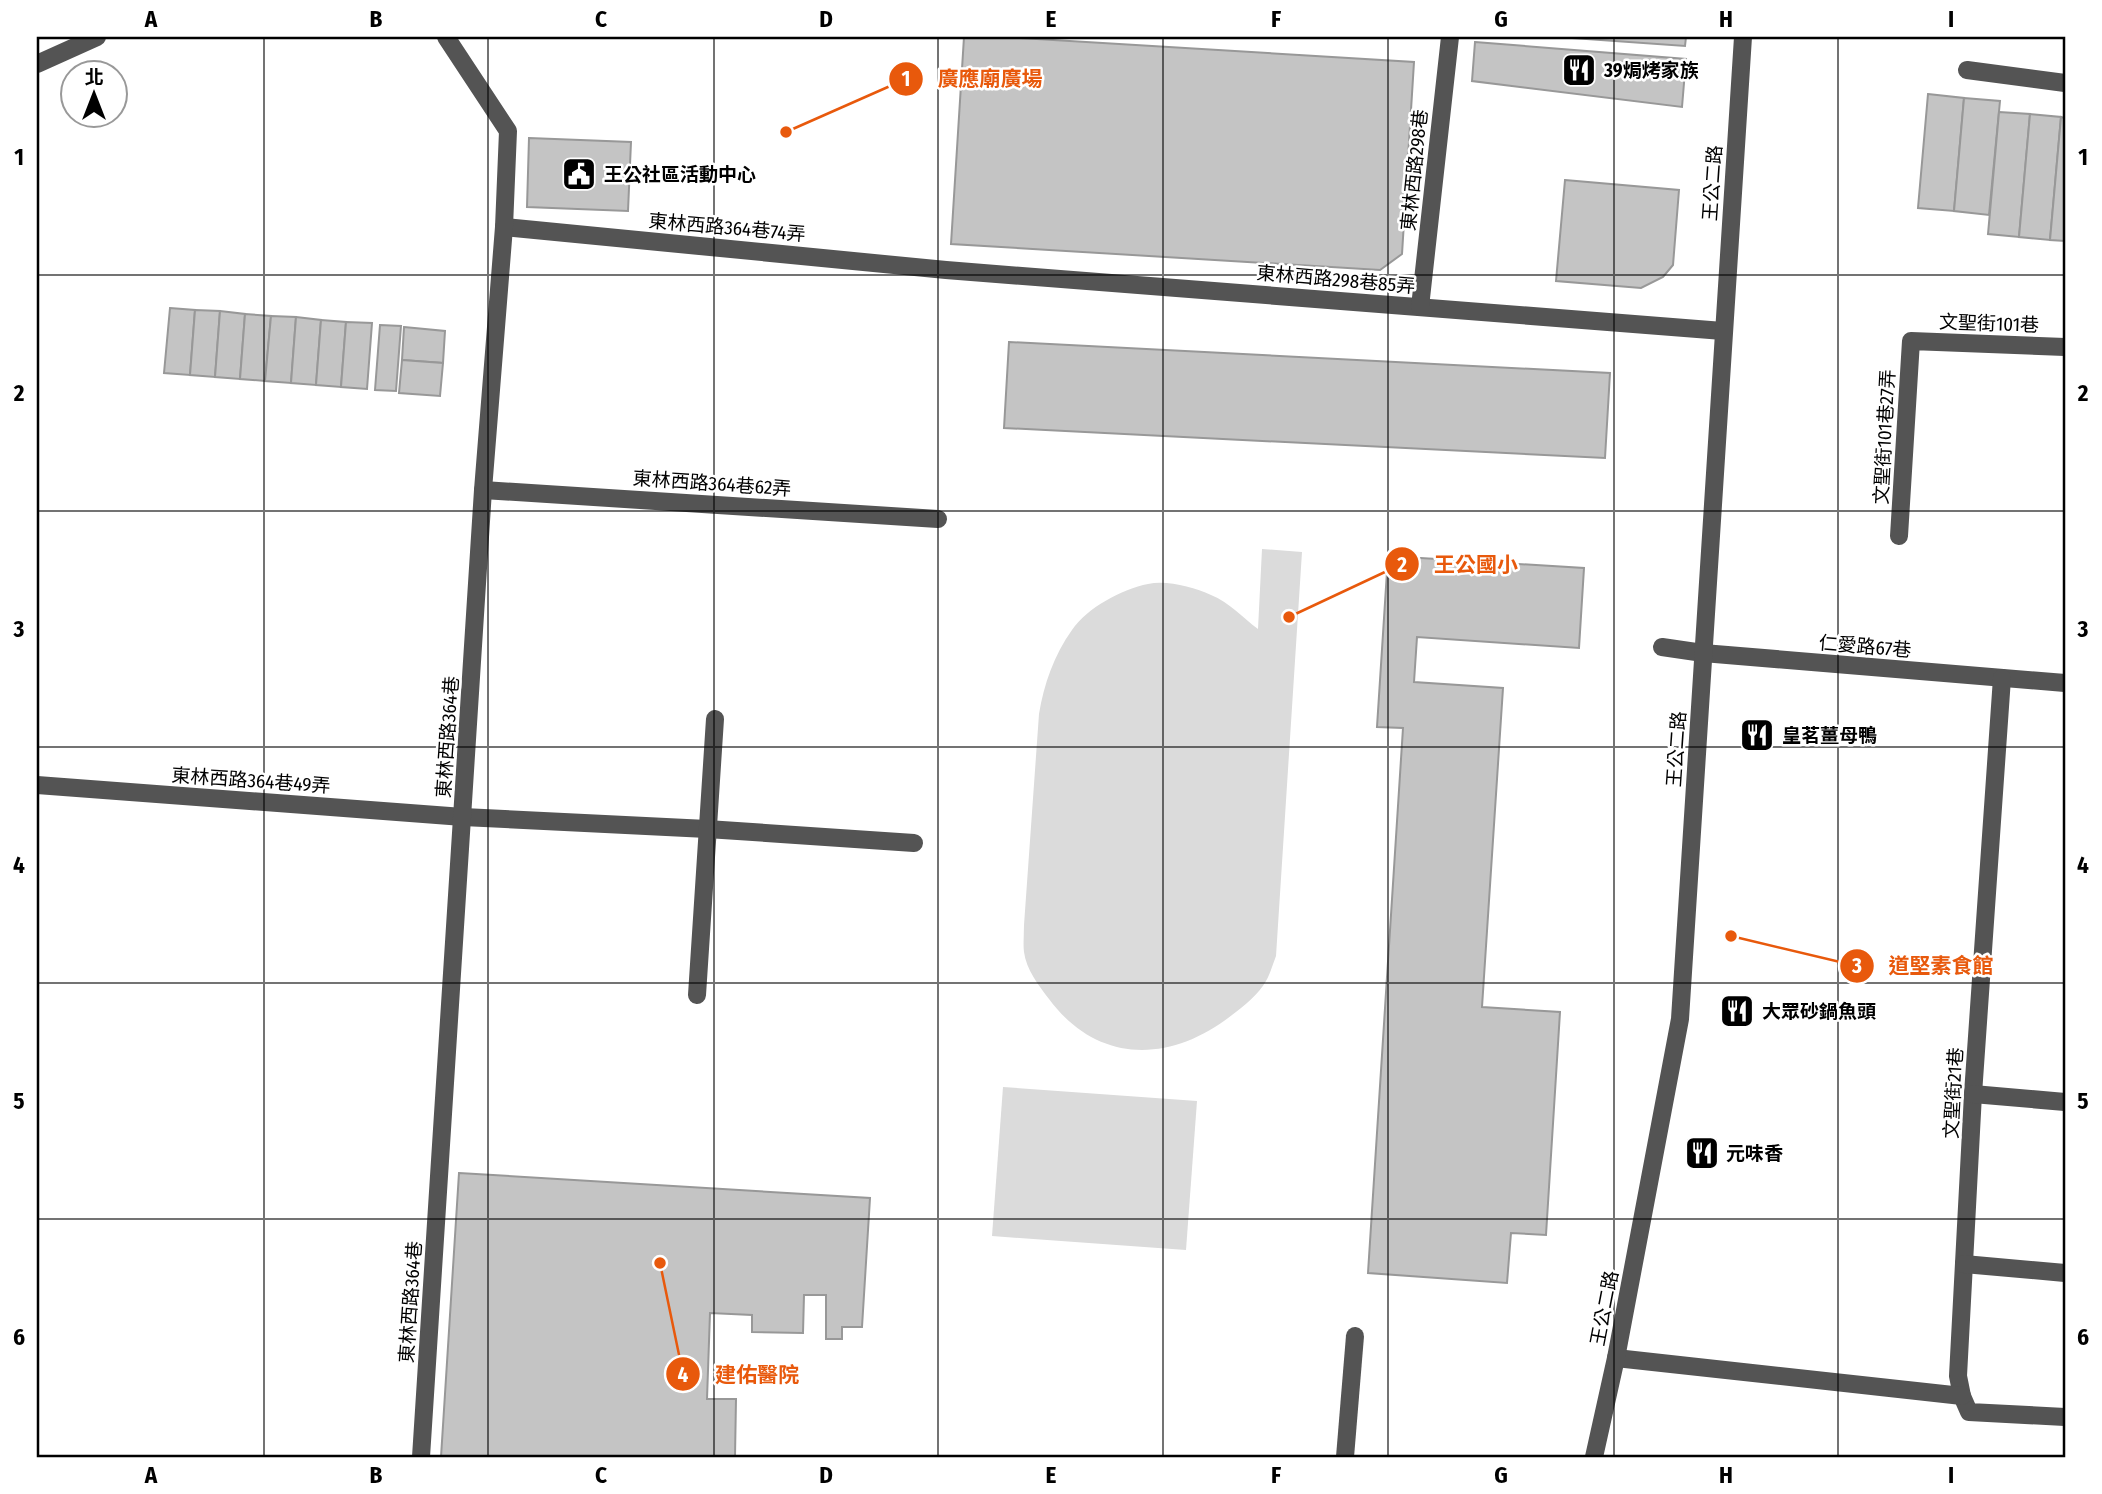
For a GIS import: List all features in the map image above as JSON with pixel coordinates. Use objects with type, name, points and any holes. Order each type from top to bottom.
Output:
[{"type":"street","points":[[37,64],[97,37]]},
{"type":"street","name":"東林西路364巷","points":[[421,1457],[483,490],[504,227],[508,131],[446,37]]},
{"type":"street","name":"東林西路298巷","points":[[1420,307],[1450,37]]},
{"type":"street","name":"王公二路","points":[[1594,1457],[1616,1358],[1680,1019],[1743,37]]},
{"type":"street","points":[[1967,70],[2065,83]]},
{"type":"street","name":"東林西路364巷74弄","points":[[504,227],[946,270]]},
{"type":"street","name":"東林西路298巷85弄","points":[[946,270],[1723,331]]},
{"type":"street","name":"文聖街101巷","points":[[1911,341],[2065,347]]},
{"type":"street","name":"文聖街101巷27弄","points":[[1899,536],[1911,341]]},
{"type":"street","name":"東林西路364巷62弄","points":[[483,490],[938,519]]},
{"type":"street","name":"仁愛路67巷","points":[[1662,647],[1703,653],[2065,683]]},
{"type":"street","name":"文聖街21巷","points":[[1962,1396],[1958,1377],[1973,1094],[2002,678]]},
{"type":"street","points":[[697,995],[715,719]]},
{"type":"street","name":"東林西路364巷49弄","points":[[37,785],[463,817],[914,843]]},
{"type":"street","points":[[1973,1094],[2065,1102]]},
{"type":"street","points":[[1964,1264],[2065,1273]]},
{"type":"street","points":[[1345,1457],[1355,1336]]},
{"type":"street","points":[[1616,1358],[1962,1396],[1969,1412],[2065,1417]]},
{"type":"shaded area","points":[[1262,549],[1302,552],[1276,956],[1266,981],[1255,995],[1209,1031],[1185,1042],[1160,1048],[1136,1050],[1112,1046],[1090,1036],[1068,1021],[1037,983],[1027,965],[1024,952],[1039,714],[1047,681],[1060,649],[1072,630],[1087,614],[1127,590],[1148,584],[1172,584],[1204,592],[1224,602],[1258,629]]},
{"type":"shaded area","points":[[1003,1087],[1197,1101],[1186,1250],[992,1236]]},
{"type":"building","points":[[964,37],[1003,37],[1414,62],[1402,254],[1380,270],[951,244]]},
{"type":"building","points":[[1558,37],[1686,37],[1685,46]]},
{"type":"building","name":"39焗烤家族","points":[[1475,42],[1686,59],[1682,107],[1472,81]]},
{"type":"building","points":[[1928,94],[1964,98],[1954,211],[1918,208]]},
{"type":"building","points":[[1964,98],[2000,101],[1989,215],[1954,211]]},
{"type":"building","points":[[1999,112],[2030,114],[2019,237],[1988,234]]},
{"type":"building","points":[[2030,114],[2061,117],[2050,240],[2019,237]]},
{"type":"building","points":[[2061,117],[2065,118],[2065,241],[2050,240]]},
{"type":"building","name":"王公社區活動中心","points":[[529,138],[631,142],[628,211],[527,207]]},
{"type":"building","points":[[1565,180],[1679,190],[1673,265],[1663,277],[1641,288],[1556,281]]},
{"type":"building","points":[[170,308],[195,310],[190,375],[164,373]]},
{"type":"building","points":[[195,310],[220,311],[215,377],[190,375]]},
{"type":"building","points":[[220,311],[245,314],[240,379],[215,377]]},
{"type":"building","points":[[245,314],[271,316],[265,381],[240,379]]},
{"type":"building","points":[[271,316],[296,317],[291,383],[265,381]]},
{"type":"building","points":[[296,317],[321,320],[316,385],[291,383]]},
{"type":"building","points":[[321,320],[346,322],[341,387],[316,385]]},
{"type":"building","points":[[346,322],[372,323],[367,389],[341,387]]},
{"type":"building","points":[[380,325],[401,326],[396,391],[375,390]]},
{"type":"building","points":[[404,327],[445,331],[443,363],[402,360]]},
{"type":"building","points":[[1009,342],[1610,373],[1605,458],[1004,428]]},
{"type":"building","points":[[402,360],[443,363],[440,396],[399,393]]},
{"type":"building","points":[[1388,556],[1584,568],[1579,648],[1417,637],[1414,682],[1503,688],[1482,1007],[1560,1012],[1546,1235],[1511,1233],[1507,1283],[1368,1273],[1403,728],[1377,727]]},
{"type":"building","points":[[459,1173],[870,1198],[862,1327],[842,1327],[842,1339],[826,1339],[826,1295],[804,1295],[803,1333],[752,1332],[752,1315],[710,1313],[707,1399],[736,1399],[735,1457],[441,1457]]},
{"type":"place","name":"39焗烤家族","points":[[1579,70]]},
{"type":"place","name":"廣應廟廣場","points":[[786,132]]},
{"type":"place","name":"王公社區活動中心","points":[[579,174]]},
{"type":"place","name":"王公國小","points":[[1289,617]]},
{"type":"place","name":"皇茗薑母鴨","points":[[1757,735]]},
{"type":"place","name":"道堅素食館","points":[[1731,936]]},
{"type":"place","name":"大眾砂鍋魚頭","points":[[1737,1011]]},
{"type":"place","name":"元味香","points":[[1702,1153]]},
{"type":"place","name":"建佑醫院","points":[[660,1263]]}]
